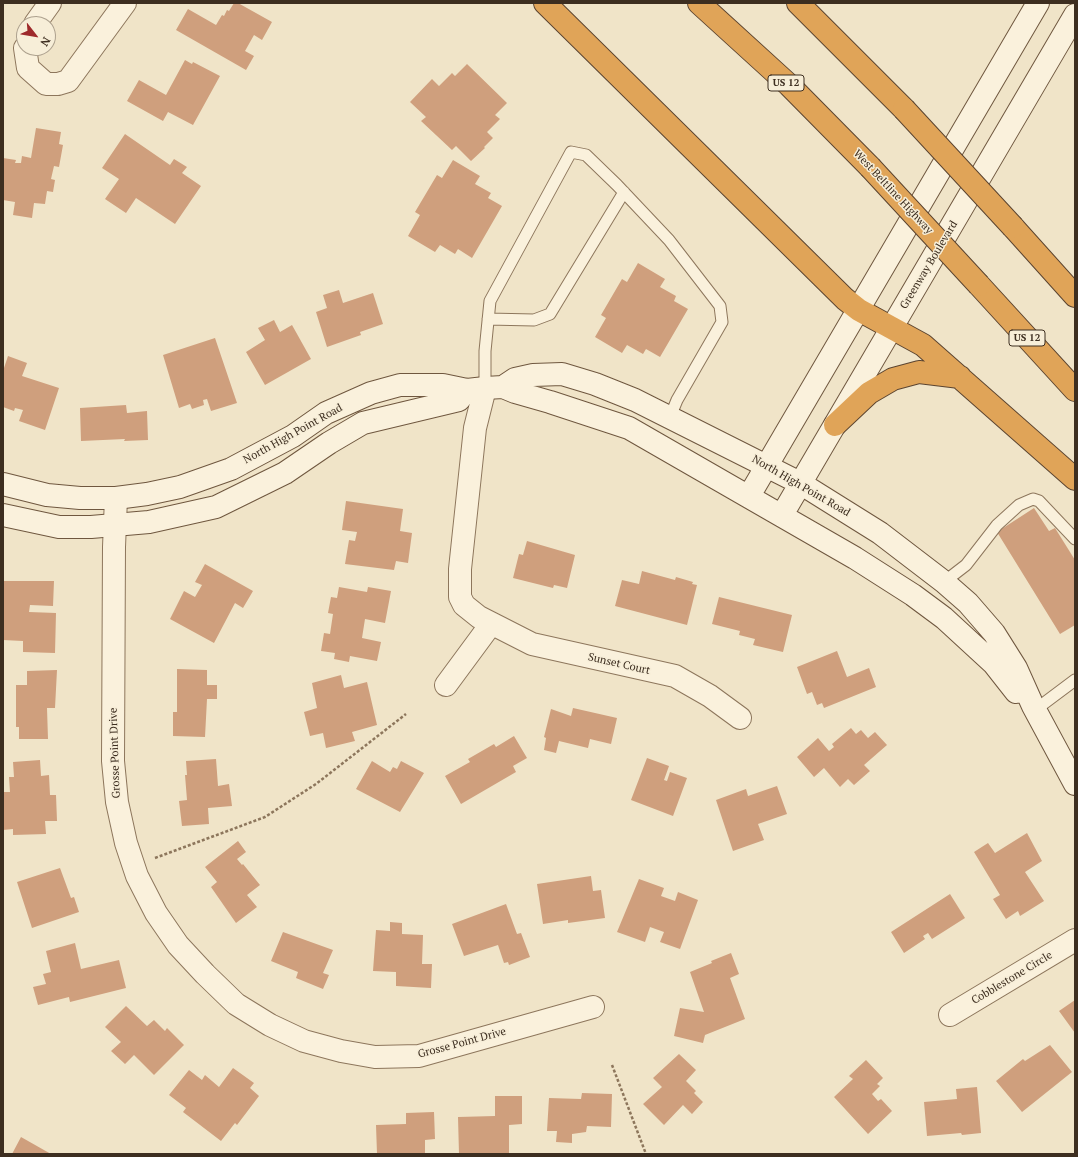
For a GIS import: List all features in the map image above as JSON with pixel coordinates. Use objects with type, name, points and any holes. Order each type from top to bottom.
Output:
[{"type":"highway","points":[[546,3],[845,299],[859,310],[923,345],[1075,478]]},
{"type":"highway","name":"West Beltline Highway","points":[[699,3],[788,85],[870,166],[1075,390]]},
{"type":"highway","points":[[798,3],[904,109],[1075,296]]},
{"type":"highway","points":[[835,425],[869,392],[893,378],[919,372],[960,377]]},
{"type":"street","points":[[41,16],[50,3]]},
{"type":"street","points":[[26,56],[28,68],[46,84],[58,84],[68,81],[125,3]]},
{"type":"street","points":[[749,496],[768,466],[1038,3]]},
{"type":"street","name":"Greenway Boulevard","points":[[782,515],[1075,15]]},
{"type":"street","name":"North High Point Road","points":[[3,515],[59,527],[115,526],[149,522],[216,507],[285,473],[329,443],[364,424],[458,400],[485,388],[515,379],[533,375],[562,374],[595,384],[635,400],[800,483],[880,533],[944,582],[968,603],[994,633],[1016,668],[1034,708],[1075,784]]},
{"type":"street","name":"North High Point Road","points":[[3,484],[47,495],[116,498],[180,487],[231,469],[293,436],[326,413],[371,393],[400,385],[443,385],[515,392],[629,428],[855,558],[930,607],[994,664],[1020,697],[1034,708]]},
{"type":"street","name":"Sunset Court","points":[[485,388],[475,428],[460,569],[460,598],[464,604],[479,618],[532,644],[675,676],[710,696],[740,718]]},
{"type":"street","name":"Grosse Point Drive","points":[[116,498],[113,761],[116,802],[126,843],[137,876],[156,913],[178,945],[204,974],[236,1004],[270,1025],[304,1041],[341,1051],[375,1057],[419,1056],[593,1007]]},
{"type":"street","points":[[446,685],[491,624]]},
{"type":"street","name":"Cobblestone Circle","points":[[950,1015],[1075,940]]},
{"type":"lane","points":[[485,388],[485,351],[490,301],[571,152],[586,155],[624,192],[669,240],[720,306],[722,322],[670,417]]},
{"type":"lane","points":[[488,319],[534,320],[550,314],[624,192]]},
{"type":"lane","points":[[944,582],[966,565],[997,525],[1019,505],[1033,499],[1039,501],[1075,539]]},
{"type":"lane","points":[[1034,708],[1075,680]]},
{"type":"path","points":[[155,858],[265,817],[316,784],[406,714]]},
{"type":"path","points":[[612,1065],[646,1154]]},
{"type":"building","points":[[234,3],[238,3],[272,22],[262,40],[254,35],[245,51],[254,56],[246,70],[176,30],[188,9],[216,25],[222,15],[224,16],[227,10],[229,11]]},
{"type":"building","points":[[185,60],[192,64],[193,62],[220,76],[193,125],[168,112],[163,121],[127,101],[139,80],[166,95]]},
{"type":"building","points":[[467,64],[507,103],[495,115],[500,119],[487,132],[493,138],[471,161],[456,146],[452,150],[421,121],[426,117],[410,102],[432,79],[439,86],[452,73],[455,76]]},
{"type":"building","points":[[36,128],[61,132],[59,144],[63,145],[59,167],[54,166],[51,179],[55,180],[53,192],[47,191],[45,204],[34,203],[32,218],[13,215],[15,202],[3,200],[3,158],[16,160],[15,163],[21,163],[22,156],[31,158]]},
{"type":"building","points":[[125,134],[170,165],[174,159],[187,167],[182,173],[201,186],[175,224],[136,198],[126,213],[105,199],[119,179],[102,168]]},
{"type":"building","points":[[453,160],[480,176],[475,184],[491,193],[488,198],[502,206],[472,258],[458,249],[455,254],[440,245],[435,252],[408,236],[420,215],[415,212],[437,175],[442,178]]},
{"type":"building","points":[[638,263],[665,279],[660,287],[676,296],[674,301],[688,309],[660,357],[646,349],[643,354],[627,345],[622,353],[595,337],[606,318],[601,315],[622,279],[627,282]]},
{"type":"building","points":[[339,290],[343,303],[373,293],[383,324],[360,332],[361,335],[327,347],[316,312],[327,308],[323,295]]},
{"type":"building","points":[[274,320],[280,332],[292,325],[311,359],[265,385],[246,352],[265,340],[258,328]]},
{"type":"building","points":[[215,338],[237,403],[211,411],[207,399],[203,400],[204,405],[192,409],[190,404],[179,408],[163,355]]},
{"type":"building","points":[[8,356],[27,363],[22,376],[59,388],[45,430],[19,421],[23,410],[15,408],[14,411],[3,407],[3,371]]},
{"type":"building","points":[[126,405],[127,413],[147,411],[148,440],[124,441],[125,439],[81,441],[80,408]]},
{"type":"building","points":[[346,501],[403,509],[400,531],[412,533],[408,563],[396,561],[394,570],[345,564],[349,540],[355,541],[357,532],[342,530]]},
{"type":"building","points":[[1034,508],[1049,531],[1055,528],[1075,560],[1075,625],[1060,634],[997,532]]},
{"type":"building","points":[[527,541],[575,555],[567,588],[554,585],[553,588],[513,578],[519,554],[523,555]]},
{"type":"building","points":[[205,564],[253,591],[243,608],[235,603],[214,643],[170,619],[184,591],[195,597],[202,585],[195,582]]},
{"type":"building","points":[[642,571],[675,580],[676,577],[693,582],[692,584],[697,585],[687,625],[615,606],[622,580],[639,584]]},
{"type":"building","points":[[3,581],[54,581],[53,606],[30,605],[29,612],[56,613],[55,653],[23,652],[23,641],[3,640]]},
{"type":"building","points":[[339,587],[367,592],[368,587],[391,591],[385,623],[365,619],[362,638],[381,642],[377,661],[350,656],[349,662],[334,659],[335,653],[321,651],[324,633],[330,634],[333,614],[328,613],[331,597],[337,598]]},
{"type":"building","points":[[719,597],[792,615],[783,652],[753,645],[755,639],[739,635],[740,631],[712,624]]},
{"type":"building","points":[[837,651],[847,677],[869,668],[876,687],[824,708],[822,703],[817,705],[812,692],[807,694],[797,667]]},
{"type":"building","points":[[177,669],[207,670],[207,685],[217,685],[217,699],[207,699],[205,737],[173,736],[173,712],[177,712]]},
{"type":"building","points":[[57,670],[55,708],[47,708],[48,739],[19,739],[19,727],[16,727],[16,685],[27,685],[27,671]]},
{"type":"building","points":[[341,675],[344,688],[367,682],[377,725],[352,732],[355,741],[326,748],[323,733],[310,736],[304,712],[317,708],[312,683]]},
{"type":"building","points":[[573,708],[617,718],[611,744],[590,739],[588,748],[559,741],[556,753],[544,750],[546,738],[544,737],[551,709],[571,716]]},
{"type":"building","points":[[851,728],[856,734],[861,730],[868,738],[875,732],[887,745],[864,765],[870,771],[854,785],[848,779],[840,787],[824,768],[814,777],[797,757],[818,738],[829,751],[834,747],[832,744]]},
{"type":"building","points":[[514,736],[527,758],[513,766],[516,772],[461,804],[445,776],[470,762],[468,759],[494,744],[496,747]]},
{"type":"building","points":[[647,758],[669,766],[664,780],[667,781],[670,772],[687,778],[673,816],[631,800]]},
{"type":"building","points":[[216,759],[218,786],[229,784],[232,806],[208,808],[209,824],[182,826],[179,801],[187,800],[185,775],[187,775],[186,761]]},
{"type":"building","points":[[40,760],[41,776],[49,775],[50,795],[56,795],[57,821],[45,821],[46,834],[13,835],[13,829],[3,830],[3,792],[10,792],[9,777],[14,777],[13,762]]},
{"type":"building","points":[[372,761],[390,772],[393,767],[397,769],[401,761],[424,773],[400,812],[356,789]]},
{"type":"building","points":[[777,786],[787,814],[758,824],[764,840],[733,851],[716,800],[746,789],[748,796]]},
{"type":"building","points":[[1027,833],[1042,861],[1025,872],[1044,901],[1020,916],[1018,911],[1006,919],[993,899],[1000,895],[974,852],[988,843],[995,853]]},
{"type":"building","points":[[238,841],[246,852],[237,859],[260,885],[247,895],[257,907],[236,923],[211,887],[217,882],[205,867]]},
{"type":"building","points":[[60,868],[71,898],[74,897],[79,912],[32,928],[17,882]]},
{"type":"building","points":[[591,876],[593,891],[601,890],[605,918],[568,923],[568,920],[543,924],[537,884]]},
{"type":"building","points":[[639,879],[664,888],[661,896],[675,901],[678,892],[698,900],[680,949],[660,942],[664,932],[650,927],[645,942],[617,932]]},
{"type":"building","points":[[950,894],[965,918],[932,939],[928,933],[923,936],[925,939],[904,953],[891,932]]},
{"type":"building","points":[[506,904],[517,934],[521,933],[530,957],[509,965],[508,962],[504,963],[498,945],[464,956],[452,924]]},
{"type":"building","points":[[390,922],[402,923],[402,934],[423,935],[422,964],[432,964],[431,988],[396,986],[396,972],[373,971],[376,930],[390,931]]},
{"type":"building","points":[[283,932],[333,950],[323,973],[329,975],[323,989],[296,978],[298,972],[271,961]]},
{"type":"building","points":[[75,943],[81,969],[119,960],[126,988],[70,1002],[69,997],[38,1005],[33,987],[46,984],[43,974],[51,972],[46,951]]},
{"type":"building","points":[[731,953],[739,974],[730,978],[745,1019],[705,1035],[703,1043],[674,1036],[680,1008],[704,1012],[690,972]]},
{"type":"building","points":[[1075,1000],[1075,1033],[1059,1011]]},
{"type":"building","points":[[126,1006],[147,1026],[154,1020],[165,1031],[167,1028],[184,1045],[154,1075],[134,1055],[125,1064],[111,1051],[121,1042],[105,1027]]},
{"type":"building","points":[[1050,1045],[1072,1072],[1022,1112],[996,1081],[1023,1059],[1025,1061]]},
{"type":"building","points":[[679,1054],[696,1070],[686,1081],[696,1091],[694,1093],[703,1102],[692,1114],[683,1105],[664,1125],[643,1104],[662,1087],[653,1078]]},
{"type":"building","points":[[866,1060],[883,1078],[877,1084],[880,1086],[872,1094],[878,1101],[881,1099],[892,1111],[868,1134],[834,1097],[853,1079],[849,1076]]},
{"type":"building","points":[[233,1068],[254,1083],[250,1088],[259,1096],[237,1125],[235,1123],[221,1141],[183,1112],[186,1108],[169,1095],[189,1070],[202,1080],[205,1075],[219,1087]]},
{"type":"building","points":[[977,1087],[981,1133],[927,1136],[924,1102],[957,1099],[956,1089]]},
{"type":"building","points":[[582,1093],[612,1094],[611,1127],[587,1126],[586,1132],[572,1134],[572,1143],[556,1142],[557,1131],[547,1131],[549,1098],[581,1099]]},
{"type":"building","points":[[495,1096],[522,1096],[522,1124],[509,1125],[509,1153],[459,1154],[458,1117],[495,1116]]},
{"type":"building","points":[[434,1112],[435,1139],[425,1140],[425,1154],[377,1154],[376,1125],[406,1124],[406,1113]]},
{"type":"building","points":[[21,1137],[51,1154],[12,1154]]}]
